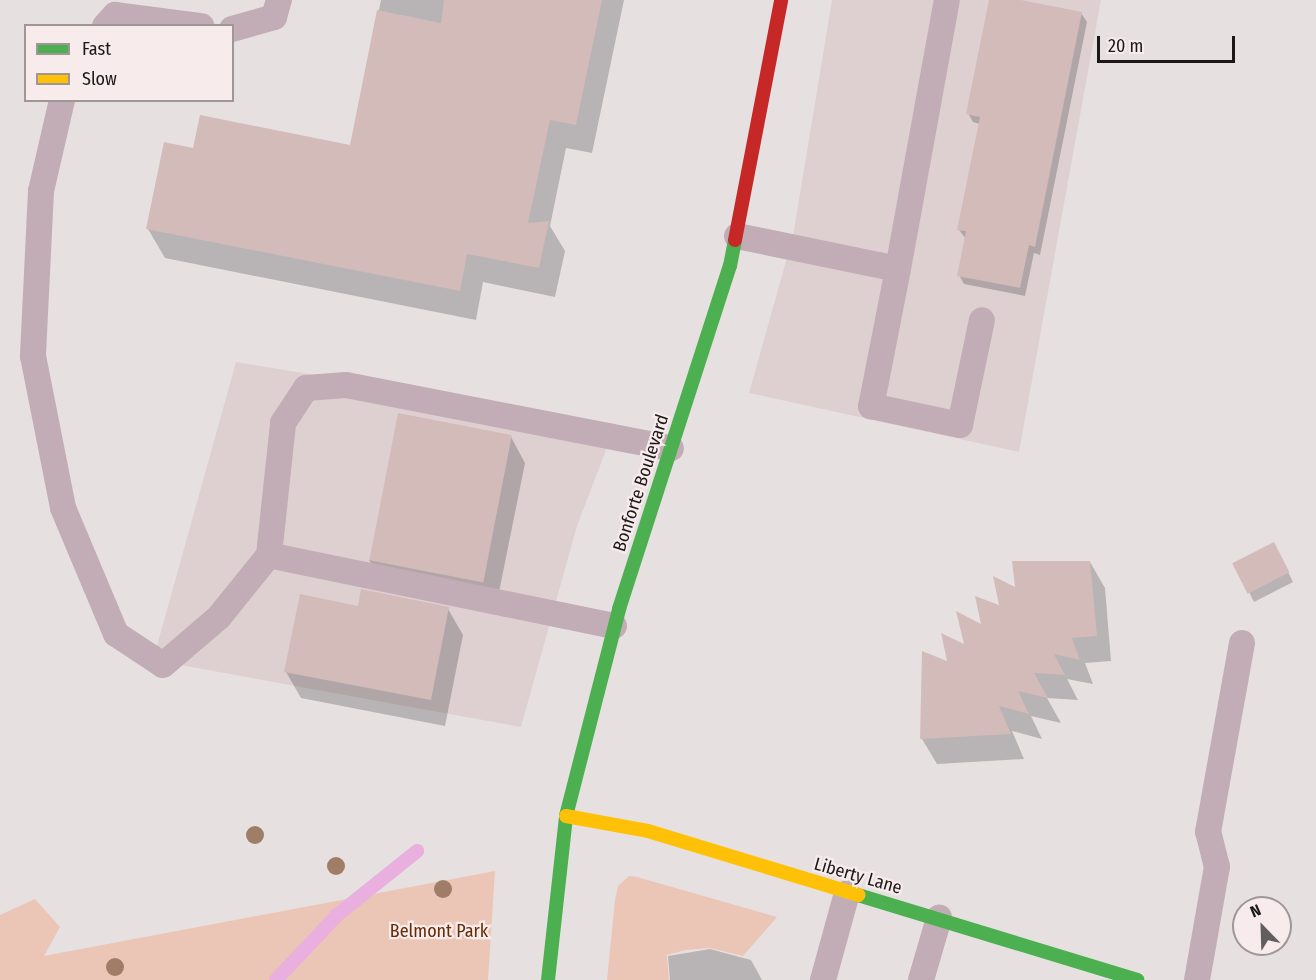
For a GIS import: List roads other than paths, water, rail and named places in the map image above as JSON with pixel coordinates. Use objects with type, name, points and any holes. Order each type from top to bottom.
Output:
[{"type":"main road","name":"Bonforte Boulevard","points":[[548,980],[566,816],[614,626],[737,236],[781,0]]},
{"type":"main road","name":"Liberty Lane","points":[[566,816],[648,831],[1137,980]]},
{"type":"lane","points":[[234,28],[274,17],[279,0]]},
{"type":"lane","points":[[947,0],[871,406],[960,425],[982,320]]},
{"type":"lane","points":[[107,24],[116,15],[186,24]]},
{"type":"lane","points":[[62,102],[41,191],[33,356],[63,508],[116,634],[163,665],[219,617],[269,555],[283,423],[306,388],[346,385],[671,448]]},
{"type":"lane","points":[[737,236],[898,268]]},
{"type":"lane","points":[[269,555],[614,626]]},
{"type":"lane","points":[[1197,980],[1216,867],[1208,832],[1242,643]]},
{"type":"lane","points":[[823,980],[847,893]]},
{"type":"lane","points":[[921,980],[939,918]]},
{"type":"waterway","points":[[276,980],[336,916],[417,851]]},
{"type":"park label","name":"Belmont Park","points":[[439,931]]}]
